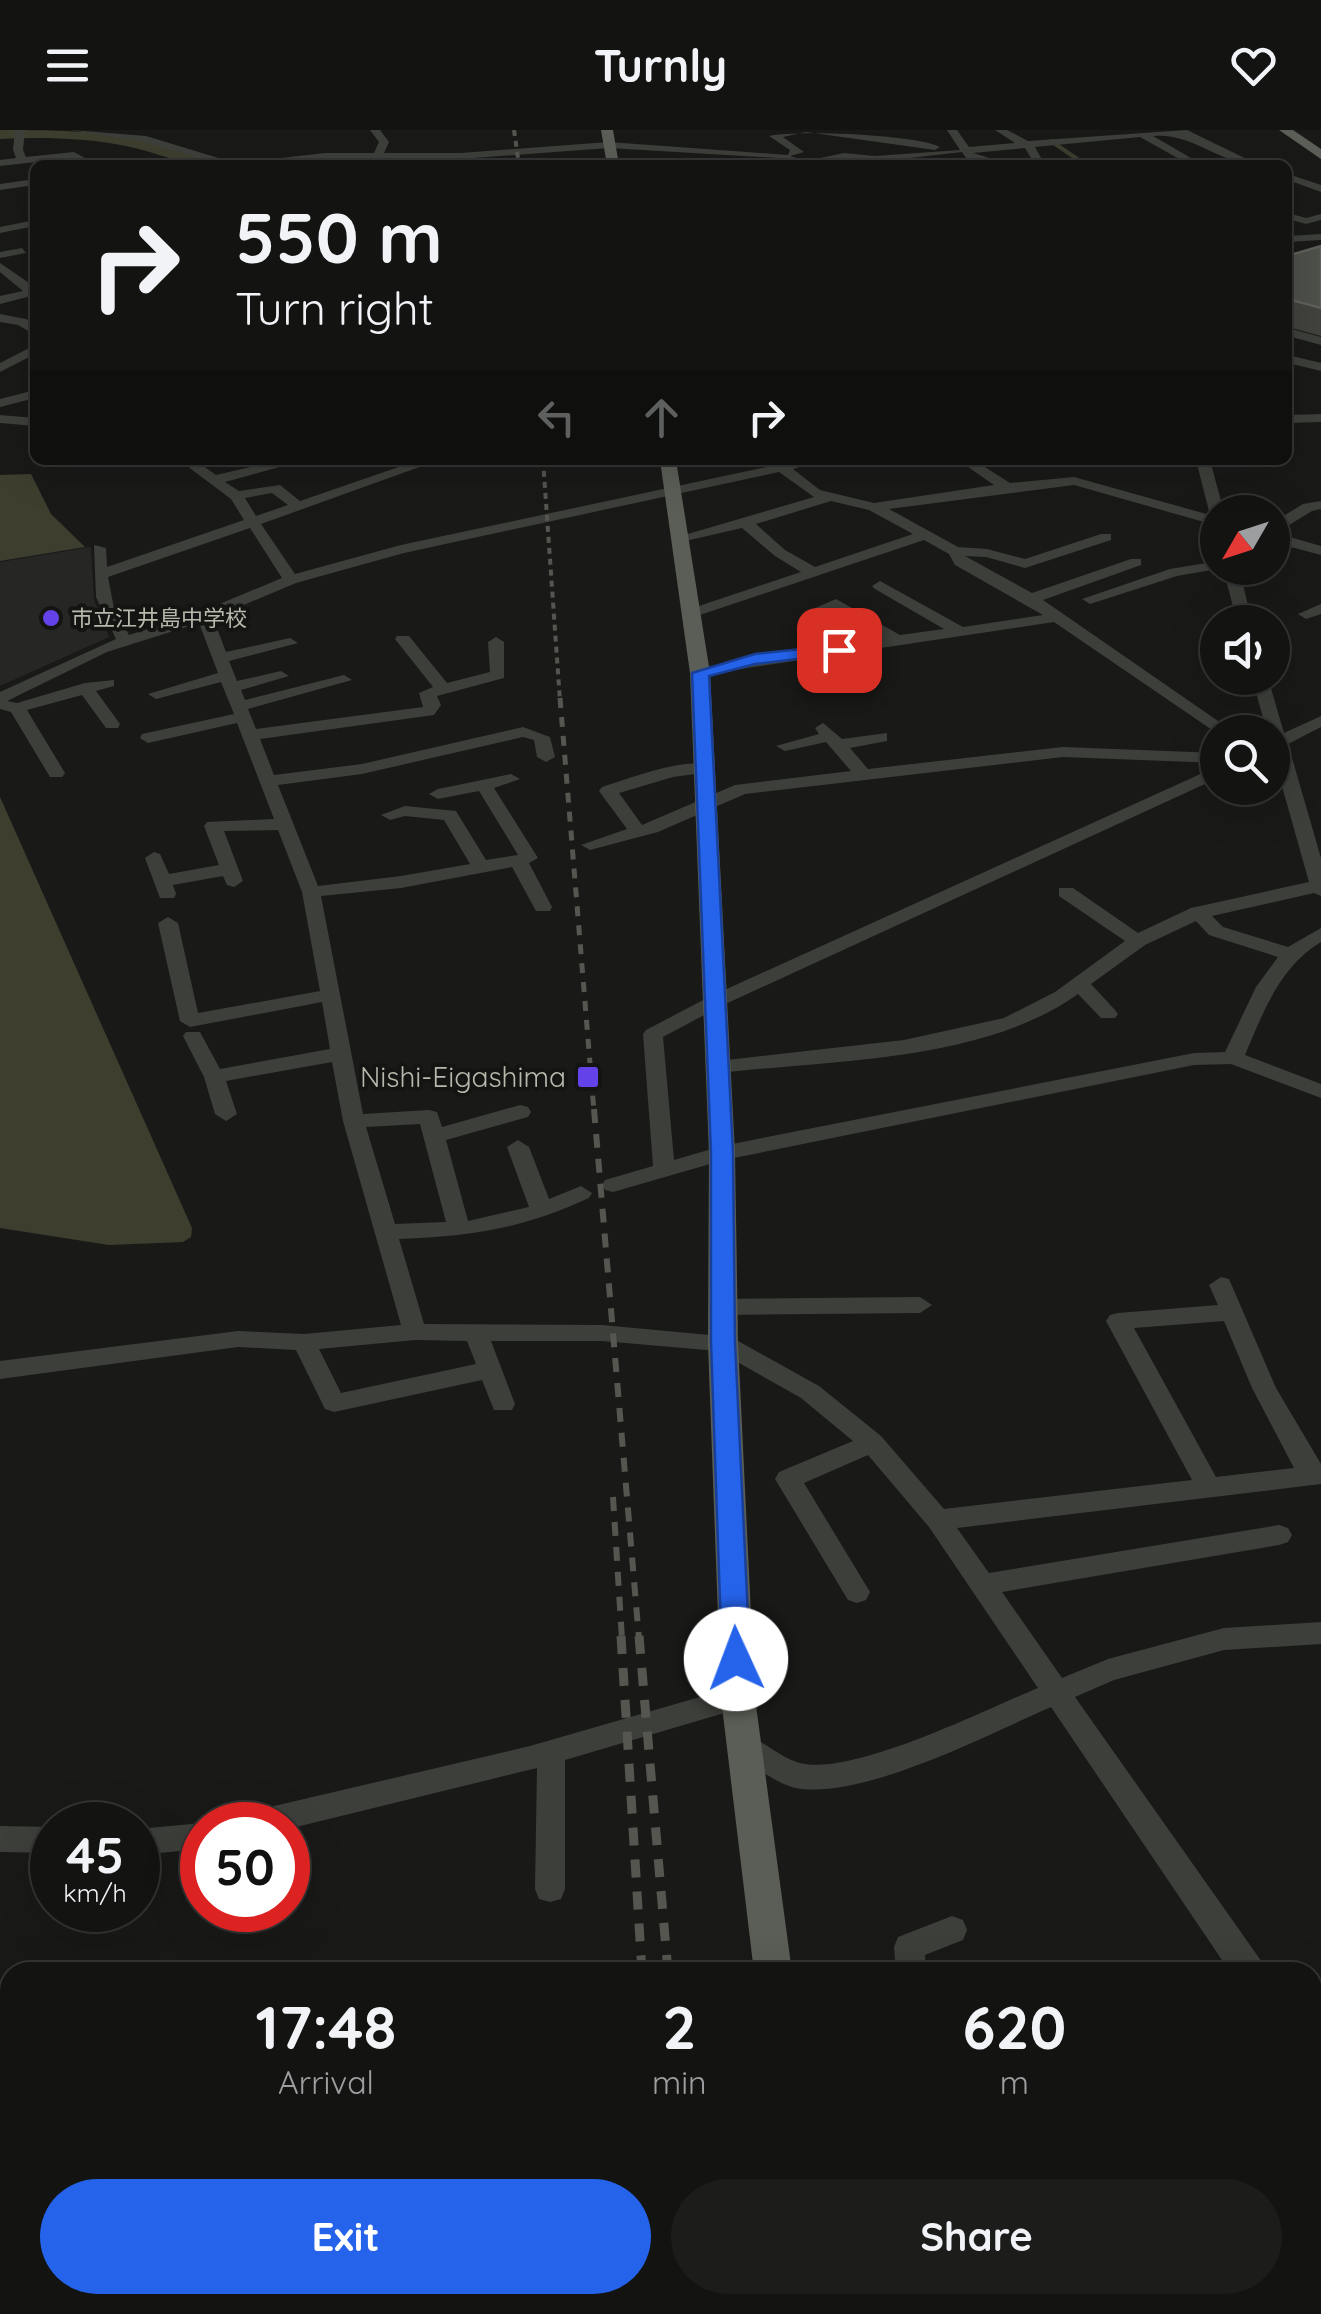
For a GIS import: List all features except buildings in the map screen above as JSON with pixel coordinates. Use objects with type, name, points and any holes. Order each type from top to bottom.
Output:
[{"type":"main road","points":[[1284,130],[1321,155]]},
{"type":"main road","points":[[669,465],[700,673],[722,1153],[723,1342],[738,1698],[772,1962]]},
{"type":"street","points":[[76,130],[146,139],[218,160]]},
{"type":"street","points":[[376,130],[384,142],[378,155]]},
{"type":"street","points":[[703,160],[799,152],[774,136],[807,130],[920,143],[968,156]]},
{"type":"street","points":[[952,130],[968,156]]},
{"type":"street","points":[[1000,130],[1026,144],[1037,160]]},
{"type":"street","points":[[904,160],[968,156],[1026,144],[1124,133],[1182,130]]},
{"type":"street","points":[[1175,131],[1242,160]]},
{"type":"street","points":[[0,139],[18,134],[23,161]]},
{"type":"street","points":[[1142,134],[1189,160]]},
{"type":"street","points":[[306,160],[378,155],[503,159],[608,137],[740,155]]},
{"type":"street","points":[[32,160],[74,155],[83,160]]},
{"type":"street","points":[[778,155],[792,160]]},
{"type":"street","points":[[827,160],[844,156],[863,160]]},
{"type":"street","points":[[0,162],[30,160]]},
{"type":"street","points":[[0,177],[30,178]]},
{"type":"street","points":[[1292,178],[1321,189]]},
{"type":"street","points":[[0,187],[30,179]]},
{"type":"street","points":[[1292,217],[1306,221],[1321,217]]},
{"type":"street","points":[[0,230],[30,225]]},
{"type":"street","points":[[1292,240],[1321,237]]},
{"type":"street","points":[[1292,240],[1321,250]]},
{"type":"street","points":[[0,255],[22,251]]},
{"type":"street","points":[[0,266],[30,289]]},
{"type":"street","points":[[0,300],[30,293]]},
{"type":"street","points":[[0,318],[30,328]]},
{"type":"street","points":[[1292,333],[1321,341]]},
{"type":"street","points":[[1292,360],[1317,366],[1321,350]]},
{"type":"street","points":[[0,369],[30,352]]},
{"type":"street","points":[[0,356],[17,359]]},
{"type":"street","points":[[0,369],[18,377]]},
{"type":"street","points":[[0,403],[30,395]]},
{"type":"street","points":[[1292,419],[1321,418]]},
{"type":"street","points":[[196,465],[236,496],[291,580]]},
{"type":"street","points":[[214,480],[277,465]]},
{"type":"street","points":[[102,574],[417,465]]},
{"type":"street","points":[[6,704],[124,640],[204,616],[291,580],[401,549],[674,491],[774,465]]},
{"type":"street","points":[[779,465],[815,493],[874,508],[955,551],[987,552],[1025,564],[1106,537]]},
{"type":"street","points":[[973,465],[1007,487]]},
{"type":"street","points":[[1205,465],[1212,495]]},
{"type":"street","points":[[874,508],[1007,487],[1074,481],[1200,514]]},
{"type":"street","points":[[236,496],[275,488],[298,506]]},
{"type":"street","points":[[681,538],[781,514],[834,495]]},
{"type":"street","points":[[1290,520],[1308,507],[1321,505]]},
{"type":"street","points":[[743,522],[780,553],[811,571]]},
{"type":"street","points":[[692,613],[923,536]]},
{"type":"street","points":[[1290,540],[1321,551]]},
{"type":"street","points":[[98,548],[101,599],[124,640]]},
{"type":"street","points":[[955,551],[960,562],[1031,599],[1201,715]]},
{"type":"street","points":[[1031,599],[1136,562]]},
{"type":"street","points":[[1090,599],[1200,568]]},
{"type":"street","points":[[880,586],[962,633]]},
{"type":"street","points":[[1068,586],[1108,611]]},
{"type":"street","points":[[814,612],[836,604],[899,641]]},
{"type":"street","points":[[204,616],[312,892],[354,1121],[415,1332]]},
{"type":"street","points":[[700,673],[755,659],[962,633],[1056,616]]},
{"type":"street","points":[[403,639],[443,689]]},
{"type":"street","points":[[251,735],[428,711],[432,705],[427,693],[498,675],[496,642]]},
{"type":"street","points":[[156,694],[227,673],[290,643]]},
{"type":"street","points":[[227,673],[281,676]]},
{"type":"street","points":[[148,738],[344,680]]},
{"type":"street","points":[[6,704],[108,682]]},
{"type":"street","points":[[85,688],[112,724]]},
{"type":"street","points":[[6,704],[56,773]]},
{"type":"street","points":[[1290,736],[1321,721]]},
{"type":"street","points":[[269,780],[362,769],[523,732],[542,738],[546,757]]},
{"type":"street","points":[[831,736],[862,774]]},
{"type":"street","points":[[785,746],[831,736],[881,736]]},
{"type":"street","points":[[590,845],[638,832],[741,789],[1063,752],[1200,757]]},
{"type":"street","points":[[638,832],[608,791],[670,772],[704,768]]},
{"type":"street","points":[[664,1170],[653,1034],[714,1002],[1200,778]]},
{"type":"street","points":[[438,794],[510,779]]},
{"type":"street","points":[[312,892],[401,882],[529,858],[484,785]]},
{"type":"street","points":[[718,1067],[952,1037],[1012,1022],[1057,1002],[1138,941],[1198,912],[1320,888],[1290,792]]},
{"type":"street","points":[[390,815],[405,811],[450,815],[481,867]]},
{"type":"street","points":[[154,858],[166,887],[232,875],[213,826],[286,824]]},
{"type":"street","points":[[518,860],[543,908]]},
{"type":"street","points":[[1066,892],[1138,941]]},
{"type":"street","points":[[1198,912],[1216,931],[1290,954]]},
{"type":"street","points":[[168,922],[190,1021],[329,995]]},
{"type":"street","points":[[1232,1058],[1274,970],[1321,934]]},
{"type":"street","points":[[1080,984],[1108,1014]]},
{"type":"street","points":[[193,1036],[214,1077],[226,1114]]},
{"type":"street","points":[[214,1077],[340,1054]]},
{"type":"street","points":[[613,1185],[722,1153],[1194,1059],[1232,1058],[1321,1091]]},
{"type":"street","points":[[434,1136],[520,1112]]},
{"type":"street","points":[[354,1121],[429,1117],[458,1226]]},
{"type":"street","points":[[518,1147],[542,1211]]},
{"type":"street","points":[[389,1232],[475,1228],[542,1211],[581,1193]]},
{"type":"street","points":[[938,1520],[1316,1474],[1264,1388],[1229,1312],[1221,1285]]},
{"type":"street","points":[[722,1307],[920,1305]]},
{"type":"street","points":[[1208,1485],[1118,1321],[1229,1312]]},
{"type":"street","points":[[474,1331],[503,1404]]},
{"type":"street","points":[[0,1370],[238,1339],[304,1342],[415,1332],[602,1333],[723,1342],[810,1392],[872,1443],[938,1520],[1244,1962]]},
{"type":"street","points":[[304,1342],[334,1403],[487,1370]]},
{"type":"street","points":[[856,1592],[788,1479],[872,1443]]},
{"type":"street","points":[[984,1584],[1279,1535]]},
{"type":"street","points":[[743,1745],[800,1776],[842,1774],[911,1755],[1108,1670],[1224,1640],[1321,1633]]},
{"type":"street","points":[[310,1810],[551,1752],[738,1698]]},
{"type":"street","points":[[550,1889],[551,1752]]},
{"type":"street","points":[[0,1839],[30,1840]]},
{"type":"street","points":[[911,1962],[909,1946],[952,1930]]},
{"type":"shaded area","points":[[31,474],[51,514],[85,547],[0,561],[0,475]]},
{"type":"shaded area","name":"市立江井島中学校","points":[[91,547],[94,600],[109,637],[0,686],[0,562]]},
{"type":"shaded area","points":[[0,797],[192,1228],[191,1237],[183,1242],[109,1245],[0,1228]]},
{"type":"waterway","points":[[0,134],[103,137],[153,147],[190,160]]},
{"type":"waterway","points":[[1051,141],[1079,160]]},
{"type":"railway","points":[[514,130],[518,160]]},
{"type":"railway","points":[[543,465],[560,701]]},
{"type":"railway","points":[[560,698],[594,1112]]},
{"type":"railway","points":[[594,1109],[639,1639]]},
{"type":"railway","points":[[613,1497],[622,1639]]},
{"type":"railway","points":[[621,1636],[641,1962]]},
{"type":"railway","points":[[639,1636],[667,1962]]},
{"type":"place","name":"市立江井島中学校","points":[[51,618]]},
{"type":"place","name":"Nishi-Eigashima","points":[[588,1077]]},
{"type":"route","points":[[736,1659],[723,1342],[722,1153],[700,673],[755,659],[839,650]]}]
